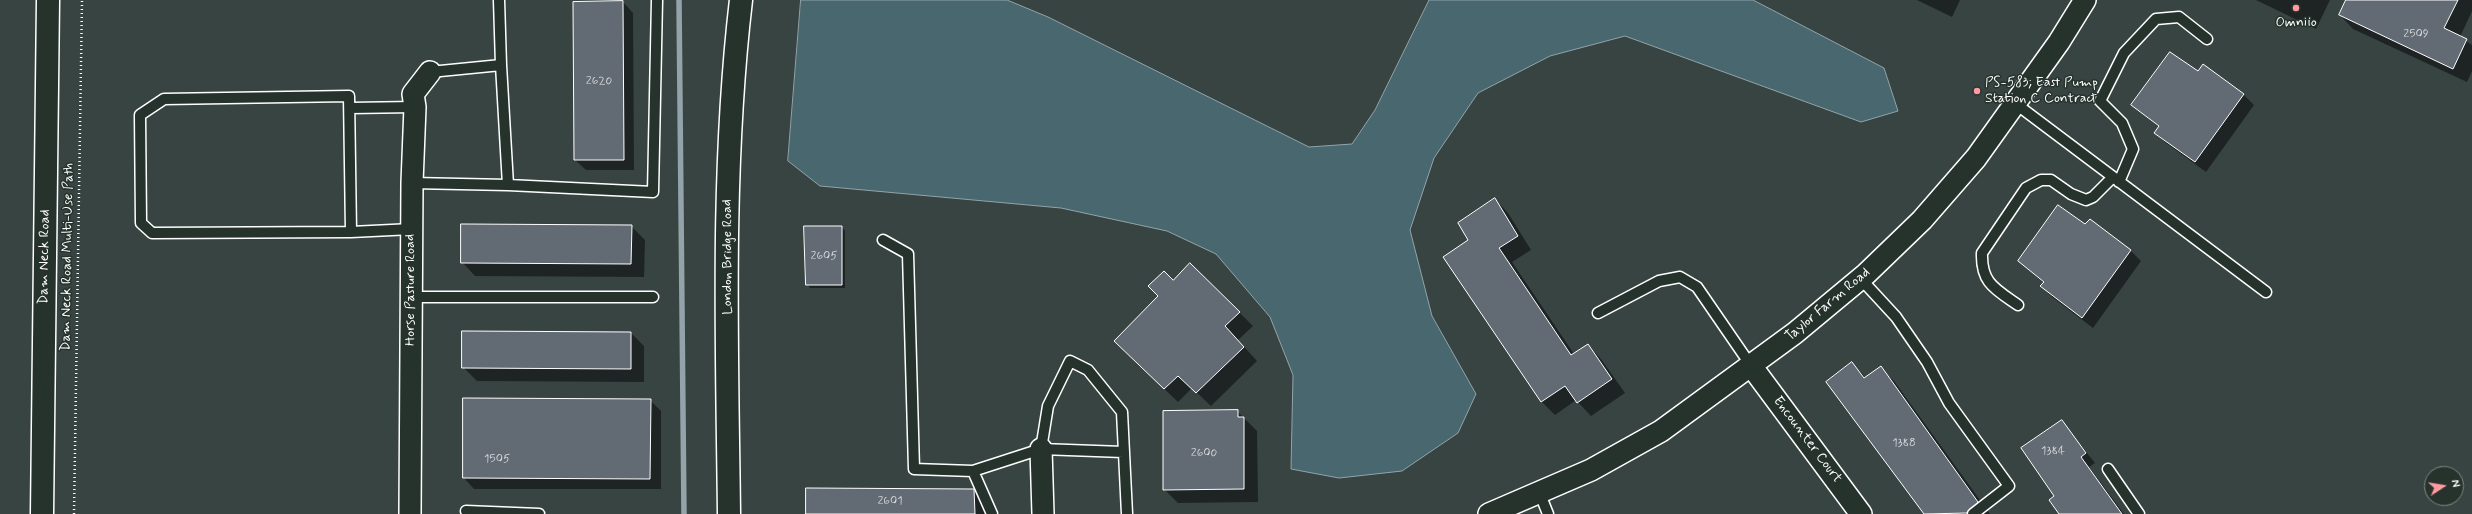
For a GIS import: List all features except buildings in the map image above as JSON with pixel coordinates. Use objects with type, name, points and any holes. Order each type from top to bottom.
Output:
[{"type":"main road","name":"Dam Neck Road","points":[[42,514],[48,0]]},
{"type":"main road","name":"London Bridge Road","points":[[729,514],[728,159],[733,60],[740,0]]},
{"type":"street","name":"Taylor Farm Road","points":[[1489,514],[1540,494],[1591,470],[1661,431],[1752,367],[1860,278],[1922,220],[1976,158],[2059,42],[2085,0]]},
{"type":"street","name":"Horse Pasture Road","points":[[410,514],[412,183],[415,107],[413,94],[430,72]]},
{"type":"street","name":"Encounter Court","points":[[1752,367],[1862,514]]},
{"type":"street","points":[[1041,449],[1042,514]]},
{"type":"lane","points":[[499,0],[500,65],[508,185]]},
{"type":"lane","points":[[412,183],[508,185],[653,192],[657,0]]},
{"type":"lane","points":[[2018,305],[1989,285],[1982,264],[1982,252],[2026,188],[2041,180],[2051,180],[2071,194],[2086,200],[2116,179],[2133,149],[2122,123],[2100,101],[2124,53],[2156,19],[2179,16],[2207,39]]},
{"type":"lane","points":[[430,72],[500,65]]},
{"type":"lane","points":[[351,232],[349,96],[164,99],[140,115],[140,223],[152,233],[351,232],[412,229]]},
{"type":"lane","points":[[2016,104],[2266,292]]},
{"type":"lane","points":[[350,108],[415,107]]},
{"type":"lane","points":[[883,240],[908,254],[914,469],[973,471],[1041,449],[1123,452]]},
{"type":"lane","points":[[1598,313],[1659,281],[1680,277],[1697,287],[1752,367]]},
{"type":"lane","points":[[1860,278],[1896,317],[1927,362],[1949,403],[2009,486],[1973,514]]},
{"type":"lane","points":[[411,297],[653,297]]},
{"type":"lane","points":[[1041,449],[1048,406],[1070,361],[1088,370],[1122,412],[1127,514]]},
{"type":"lane","points":[[2108,469],[2139,514]]},
{"type":"lane","points":[[973,471],[992,514]]},
{"type":"lane","points":[[1540,494],[1548,514]]},
{"type":"lane","points":[[466,511],[539,514]]},
{"type":"path","name":"Dam Neck Road Multi-Use Path","points":[[74,514],[82,0]]},
{"type":"water","points":[[801,0],[1007,0],[1048,17],[1309,147],[1352,144],[1375,110],[1429,0],[1753,0],[1884,68],[1898,111],[1861,122],[1625,36],[1550,56],[1478,93],[1434,158],[1410,230],[1432,316],[1476,394],[1458,433],[1402,471],[1339,478],[1291,469],[1293,375],[1270,317],[1216,254],[1167,231],[1061,208],[820,186],[788,161]]},
{"type":"waterway","points":[[679,0],[684,514]]},
{"type":"place","name":"Omniio","points":[[2296,8]]},
{"type":"place","name":"PS-583; East Pump Station C Contract","points":[[1977,91]]}]
